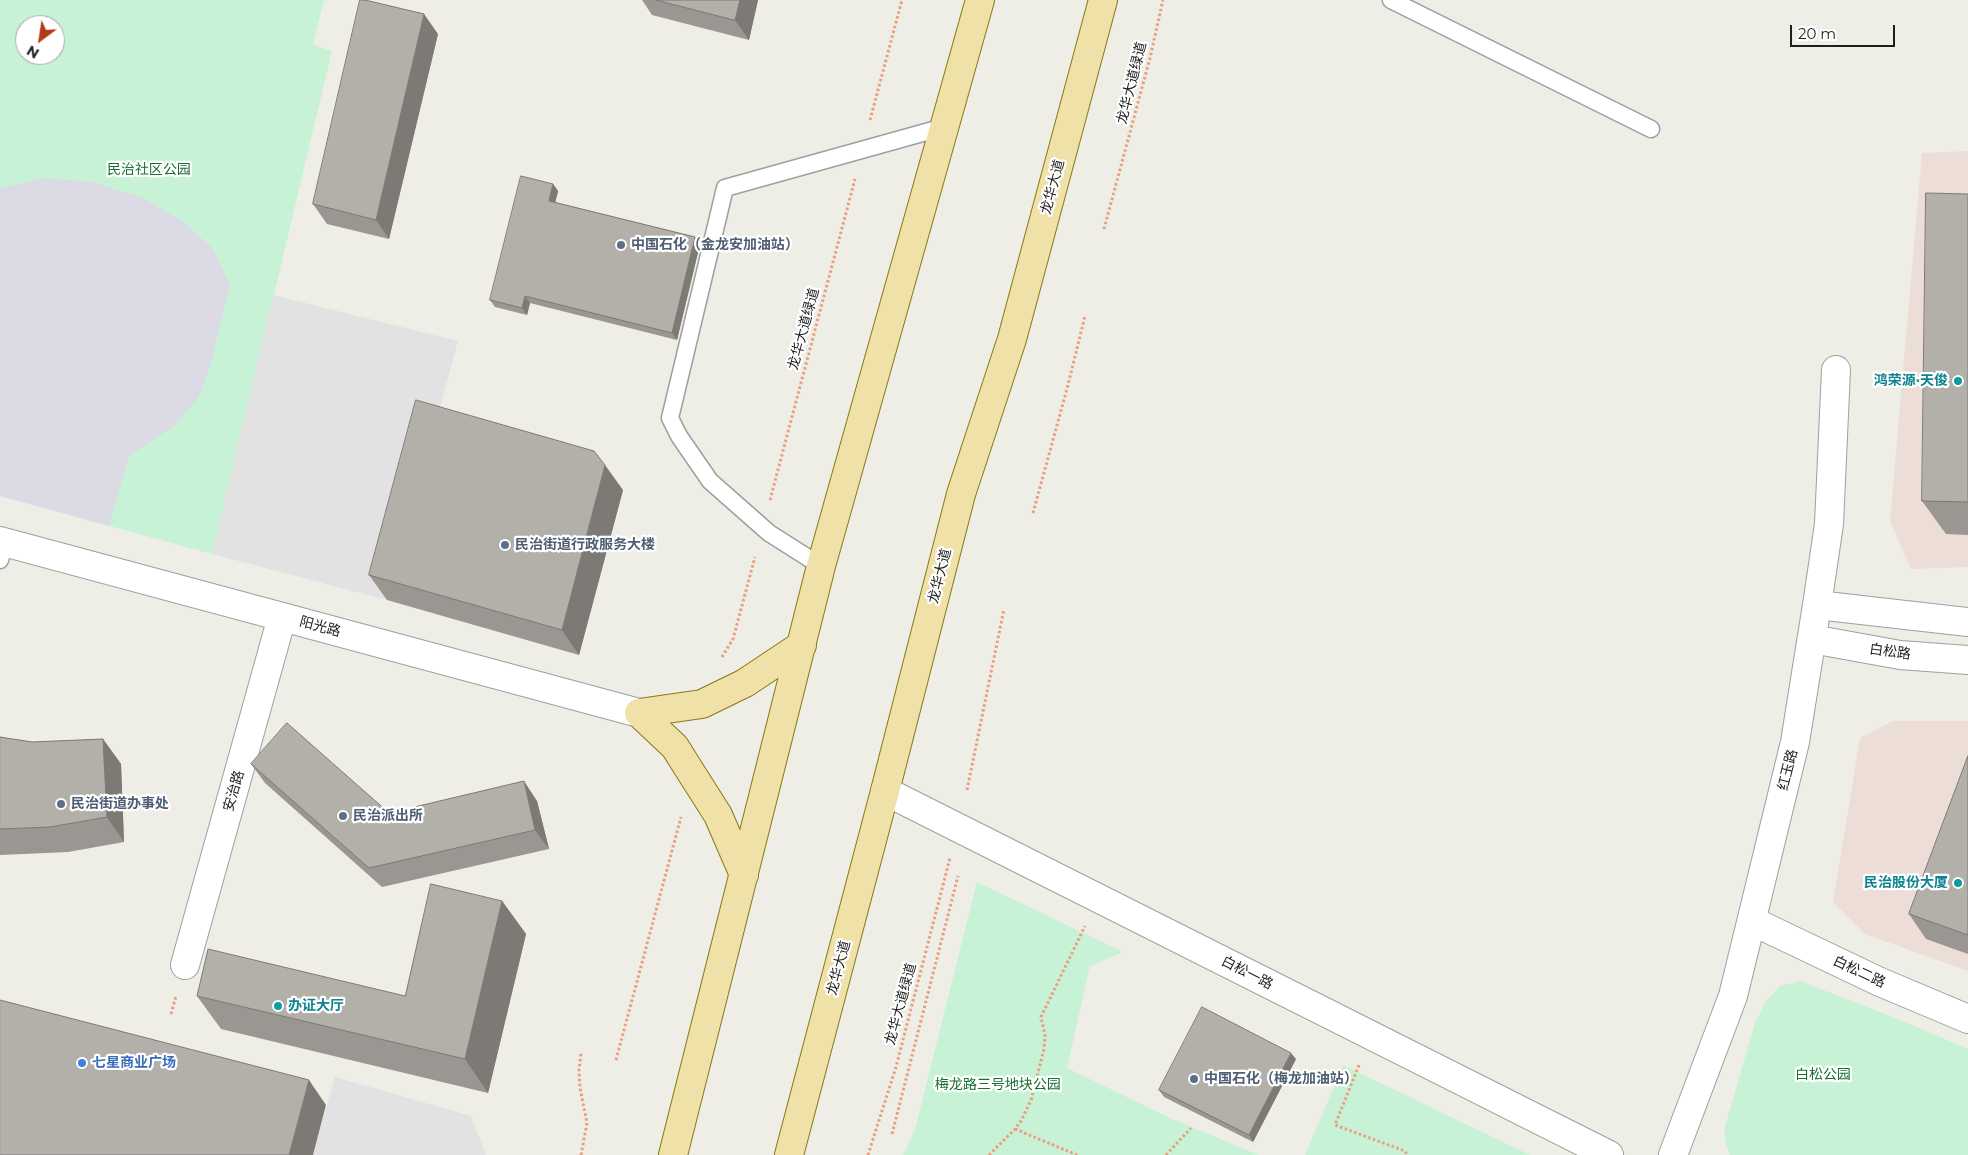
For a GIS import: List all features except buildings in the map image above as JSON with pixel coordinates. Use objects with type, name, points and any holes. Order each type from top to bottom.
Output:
[{"type":"main road","points":[[673,1155],[821,566],[980,0]]},
{"type":"main road","name":"龙华大道","points":[[789,1155],[961,494],[1012,339],[1103,0]]},
{"type":"main road","points":[[639,713],[702,704],[745,683],[802,645]]},
{"type":"main road","points":[[639,713],[674,747],[685,763],[718,815],[744,875]]},
{"type":"street","name":"红玉路","points":[[1673,1155],[1733,996],[1795,742],[1829,524],[1836,370]]},
{"type":"street","name":"阳光路","points":[[2,547],[282,617],[639,713]]},
{"type":"street","points":[[1817,605],[1968,622]]},
{"type":"street","name":"安治路","points":[[185,965],[282,617]]},
{"type":"street","name":"白松路","points":[[1812,639],[1900,655],[1968,660]]},
{"type":"street","name":"白松一路","points":[[885,791],[1609,1155]]},
{"type":"street","name":"白松二路","points":[[1752,921],[1880,982],[1968,1019]]},
{"type":"lane","points":[[1390,0],[1651,129]]},
{"type":"lane","points":[[821,566],[769,532],[710,481],[670,418],[725,188],[944,127]]},
{"type":"path","points":[[871,117],[902,0]]},
{"type":"path","name":"龙华大道绿道","points":[[1104,229],[1143,86],[1163,0]]},
{"type":"path","name":"龙华大道绿道","points":[[774,485],[855,179]]},
{"type":"path","points":[[1033,513],[1085,316]]},
{"type":"path","points":[[719,660],[733,639],[755,558]]},
{"type":"path","points":[[967,790],[1004,609]]},
{"type":"path","points":[[616,1060],[681,816]]},
{"type":"path","name":"龙华大道绿道","points":[[868,1155],[896,1067],[950,858]]},
{"type":"path","points":[[892,1134],[958,876]]},
{"type":"path","points":[[989,1155],[1015,1129],[1031,1100],[1044,1049],[1045,1035],[1041,1017],[1087,921]]},
{"type":"path","points":[[581,1052],[580,1088],[587,1123],[581,1155]]},
{"type":"path","points":[[1361,1060],[1335,1125],[1405,1150],[1407,1155]]},
{"type":"path","points":[[1166,1155],[1191,1128]]},
{"type":"path","points":[[1015,1129],[1078,1155]]},
{"type":"shaded area","points":[[1968,151],[1968,567],[1911,569],[1890,521],[1922,153]]},
{"type":"shaded area","points":[[44,178],[93,182],[143,198],[184,222],[213,249],[230,285],[209,371],[198,398],[173,427],[129,456],[109,526],[0,496],[0,188]]},
{"type":"shaded area","points":[[273,295],[458,341],[387,600],[212,554]]},
{"type":"shaded area","points":[[1893,721],[1968,721],[1968,971],[1865,934],[1833,902],[1860,738]]},
{"type":"shaded area","points":[[335,1077],[471,1116],[486,1155],[313,1155]]},
{"type":"green space","name":"民治社区公园","points":[[0,0],[324,0],[313,45],[332,51],[212,554],[0,496]]},
{"type":"green space","name":"梅龙路三号地块公园","points":[[977,882],[1123,952],[1090,966],[1067,1068],[1170,1118],[1259,1155],[903,1155],[915,1130]]},
{"type":"green space","name":"白松公园","points":[[1800,981],[1898,1019],[1968,1049],[1968,1155],[1730,1155],[1726,1145],[1724,1130],[1755,1023],[1766,1001],[1780,986]]},
{"type":"green space","points":[[1343,1065],[1530,1155],[1305,1155]]},
{"type":"place","name":"中国石化（金龙安加油站）","points":[[621,245]]},
{"type":"place","name":"鸿荣源·天俊","points":[[1958,381]]},
{"type":"place","name":"民治街道行政服务大楼","points":[[505,545]]},
{"type":"place","name":"民治街道办事处","points":[[61,804]]},
{"type":"place","name":"民治派出所","points":[[343,816]]},
{"type":"place","name":"民治股份大厦","points":[[1958,883]]},
{"type":"place","name":"办证大厅","points":[[278,1006]]},
{"type":"place","name":"七星商业广场","points":[[82,1063]]},
{"type":"place","name":"中国石化（梅龙加油站）","points":[[1194,1079]]}]
